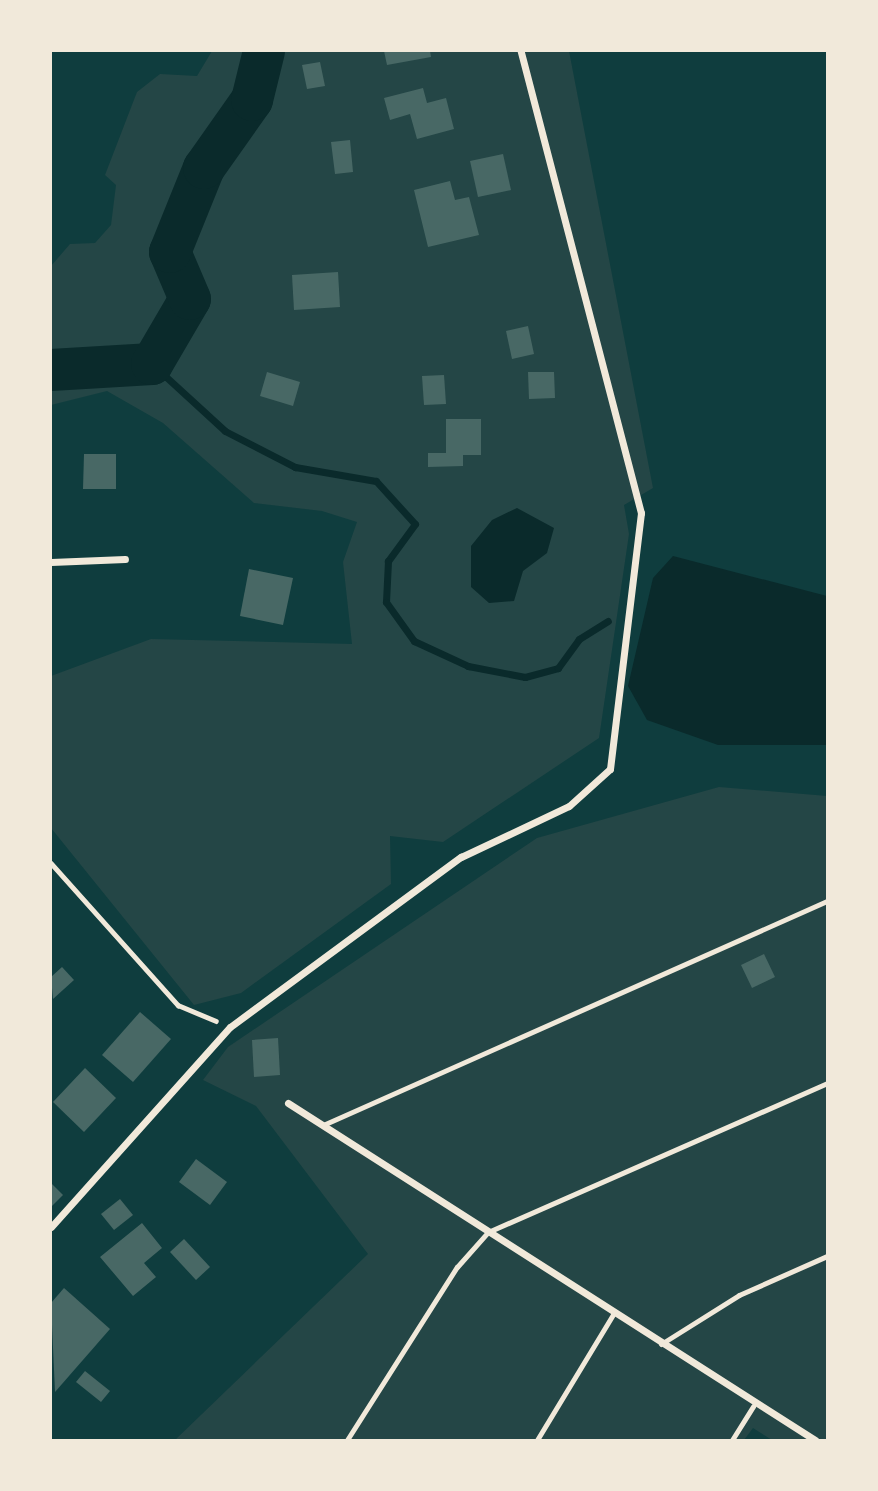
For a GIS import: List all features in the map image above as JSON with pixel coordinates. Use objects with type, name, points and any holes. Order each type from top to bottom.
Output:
[{"type":"street","points":[[51,1227],[230,1027],[461,858],[569,806],[610,769],[641,513],[521,51]]},
{"type":"street","points":[[51,562],[125,559]]},
{"type":"street","points":[[288,1103],[753,1406],[815,1440]]},
{"type":"lane","points":[[323,1125],[827,901]]},
{"type":"lane","points":[[347,1440],[457,1268],[488,1231],[827,1083]]},
{"type":"lane","points":[[660,1344],[739,1295],[827,1256]]},
{"type":"lane","points":[[537,1440],[614,1313]]},
{"type":"lane","points":[[732,1440],[753,1406]]},
{"type":"path","points":[[51,863],[178,1005],[230,1027]]},
{"type":"shaded area","points":[[212,51],[569,51],[653,488],[624,505],[629,534],[599,738],[443,842],[390,836],[391,884],[241,993],[194,1005],[51,828],[51,676],[151,639],[352,644],[343,562],[357,522],[322,511],[254,503],[163,423],[107,391],[51,405],[51,266],[70,244],[95,243],[111,225],[116,185],[105,175],[137,92],[160,74],[197,76]]},
{"type":"shaded area","points":[[517,508],[554,528],[547,553],[523,571],[514,601],[489,603],[471,587],[471,546],[492,520]]},
{"type":"shaded area","points":[[673,556],[827,596],[827,745],[718,745],[647,720],[628,686],[653,578]]},
{"type":"shaded area","points":[[719,787],[827,796],[827,1440],[772,1440],[753,1428],[744,1440],[175,1440],[368,1254],[256,1106],[203,1080],[228,1047],[537,838]]},
{"type":"building","points":[[384,51],[430,51],[431,57],[387,65]]},
{"type":"building","points":[[320,62],[325,86],[307,89],[302,65]]},
{"type":"building","points":[[423,88],[427,103],[446,98],[454,129],[417,139],[410,114],[390,120],[384,98]]},
{"type":"building","points":[[350,140],[353,172],[335,174],[331,142]]},
{"type":"building","points":[[503,154],[511,190],[478,197],[470,161]]},
{"type":"building","points":[[450,181],[455,200],[469,197],[479,235],[428,247],[414,190]]},
{"type":"building","points":[[338,272],[340,307],[294,310],[292,275]]},
{"type":"building","points":[[528,326],[534,354],[512,359],[506,331]]},
{"type":"building","points":[[267,372],[300,382],[293,406],[260,396]]},
{"type":"building","points":[[528,372],[554,372],[555,398],[529,399]]},
{"type":"building","points":[[444,375],[446,404],[424,405],[422,376]]},
{"type":"building","points":[[446,419],[481,419],[481,455],[463,455],[463,466],[428,467],[428,453],[446,453]]},
{"type":"building","points":[[84,454],[116,454],[116,489],[83,489]]},
{"type":"building","points":[[249,569],[293,578],[283,625],[240,616]]},
{"type":"building","points":[[764,954],[775,977],[752,988],[741,965]]},
{"type":"building","points":[[62,967],[74,980],[53,999],[51,977]]},
{"type":"building","points":[[140,1012],[171,1039],[133,1082],[102,1055]]},
{"type":"building","points":[[278,1038],[280,1075],[254,1077],[252,1040]]},
{"type":"building","points":[[85,1068],[116,1098],[84,1132],[53,1102]]},
{"type":"building","points":[[196,1159],[227,1182],[210,1205],[179,1182]]},
{"type":"building","points":[[51,1183],[63,1195],[51,1207]]},
{"type":"building","points":[[120,1199],[133,1215],[114,1230],[101,1214]]},
{"type":"building","points":[[142,1223],[162,1248],[144,1263],[156,1277],[133,1296],[100,1257]]},
{"type":"building","points":[[184,1239],[210,1267],[196,1280],[170,1252]]},
{"type":"building","points":[[64,1288],[110,1329],[55,1392],[51,1303]]},
{"type":"building","points":[[85,1371],[110,1391],[101,1402],[76,1382]]},
{"type":"waterway","points":[[51,370],[152,364],[190,299],[170,252],[204,168],[252,100],[264,51]]},
{"type":"waterway","points":[[152,364],[225,431],[295,467],[376,481],[415,524],[388,561],[386,602],[414,641],[468,666],[525,677],[558,668],[579,639],[608,621]]}]
